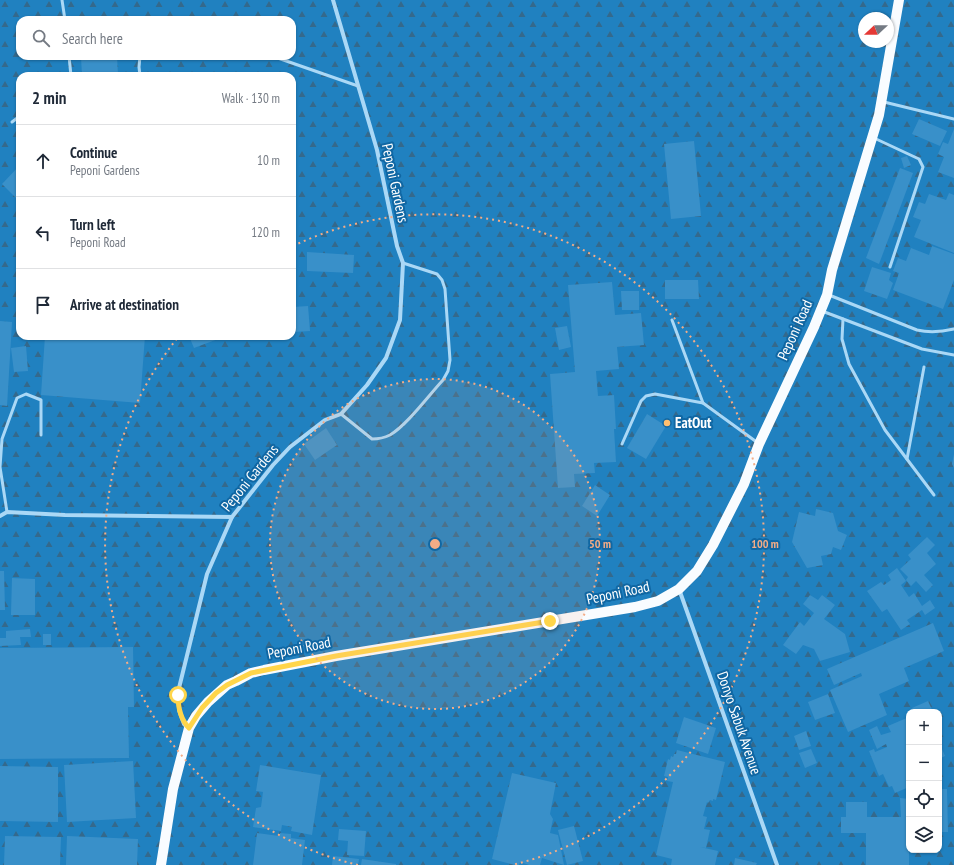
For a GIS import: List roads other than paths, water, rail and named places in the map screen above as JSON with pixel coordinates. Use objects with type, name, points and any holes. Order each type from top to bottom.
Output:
[{"type":"main road","name":"Peponi Road","points":[[161,865],[173,789],[189,728],[202,708],[216,693],[227,685],[251,673],[336,656],[635,607],[658,601],[679,589],[697,571],[713,545],[744,484],[759,444],[814,327],[827,294],[832,270],[879,115],[899,0]]},
{"type":"street","name":"Peponi Gardens","points":[[189,728],[184,724],[179,710],[179,688],[207,574],[232,517],[273,465],[290,447],[325,420],[341,414],[367,385],[386,358],[400,320],[403,263],[397,246],[377,150],[333,0]]},
{"type":"street","points":[[0,516],[7,512],[65,515],[232,517]]},
{"type":"street","name":"Donyo Sabuk Avenue","points":[[679,589],[777,865]]},
{"type":"lane","points":[[62,0],[64,16]]},
{"type":"lane","points":[[69,60],[71,72]]},
{"type":"lane","points":[[140,60],[140,72]]},
{"type":"lane","points":[[283,60],[358,86]]},
{"type":"lane","points":[[882,101],[954,119]]},
{"type":"lane","points":[[12,122],[16,119]]},
{"type":"lane","points":[[872,137],[919,159],[923,167],[890,267]]},
{"type":"lane","points":[[341,414],[372,440],[390,435],[399,428],[443,380],[448,371],[450,360],[445,289],[442,280],[437,274],[403,263]]},
{"type":"lane","points":[[827,294],[917,330],[929,332],[954,329]]},
{"type":"lane","points":[[820,310],[922,349],[954,356]]},
{"type":"lane","points":[[843,318],[842,339],[849,364],[885,430],[934,494]]},
{"type":"lane","points":[[672,320],[703,402]]},
{"type":"lane","points":[[907,459],[924,367]]},
{"type":"lane","points":[[7,512],[0,467],[2,439],[17,398],[26,394],[41,400],[41,435]]},
{"type":"lane","points":[[622,444],[641,401],[646,396],[655,394],[703,402],[759,444]]},
{"type":"place","name":"EatOut","points":[[667,423]]}]
